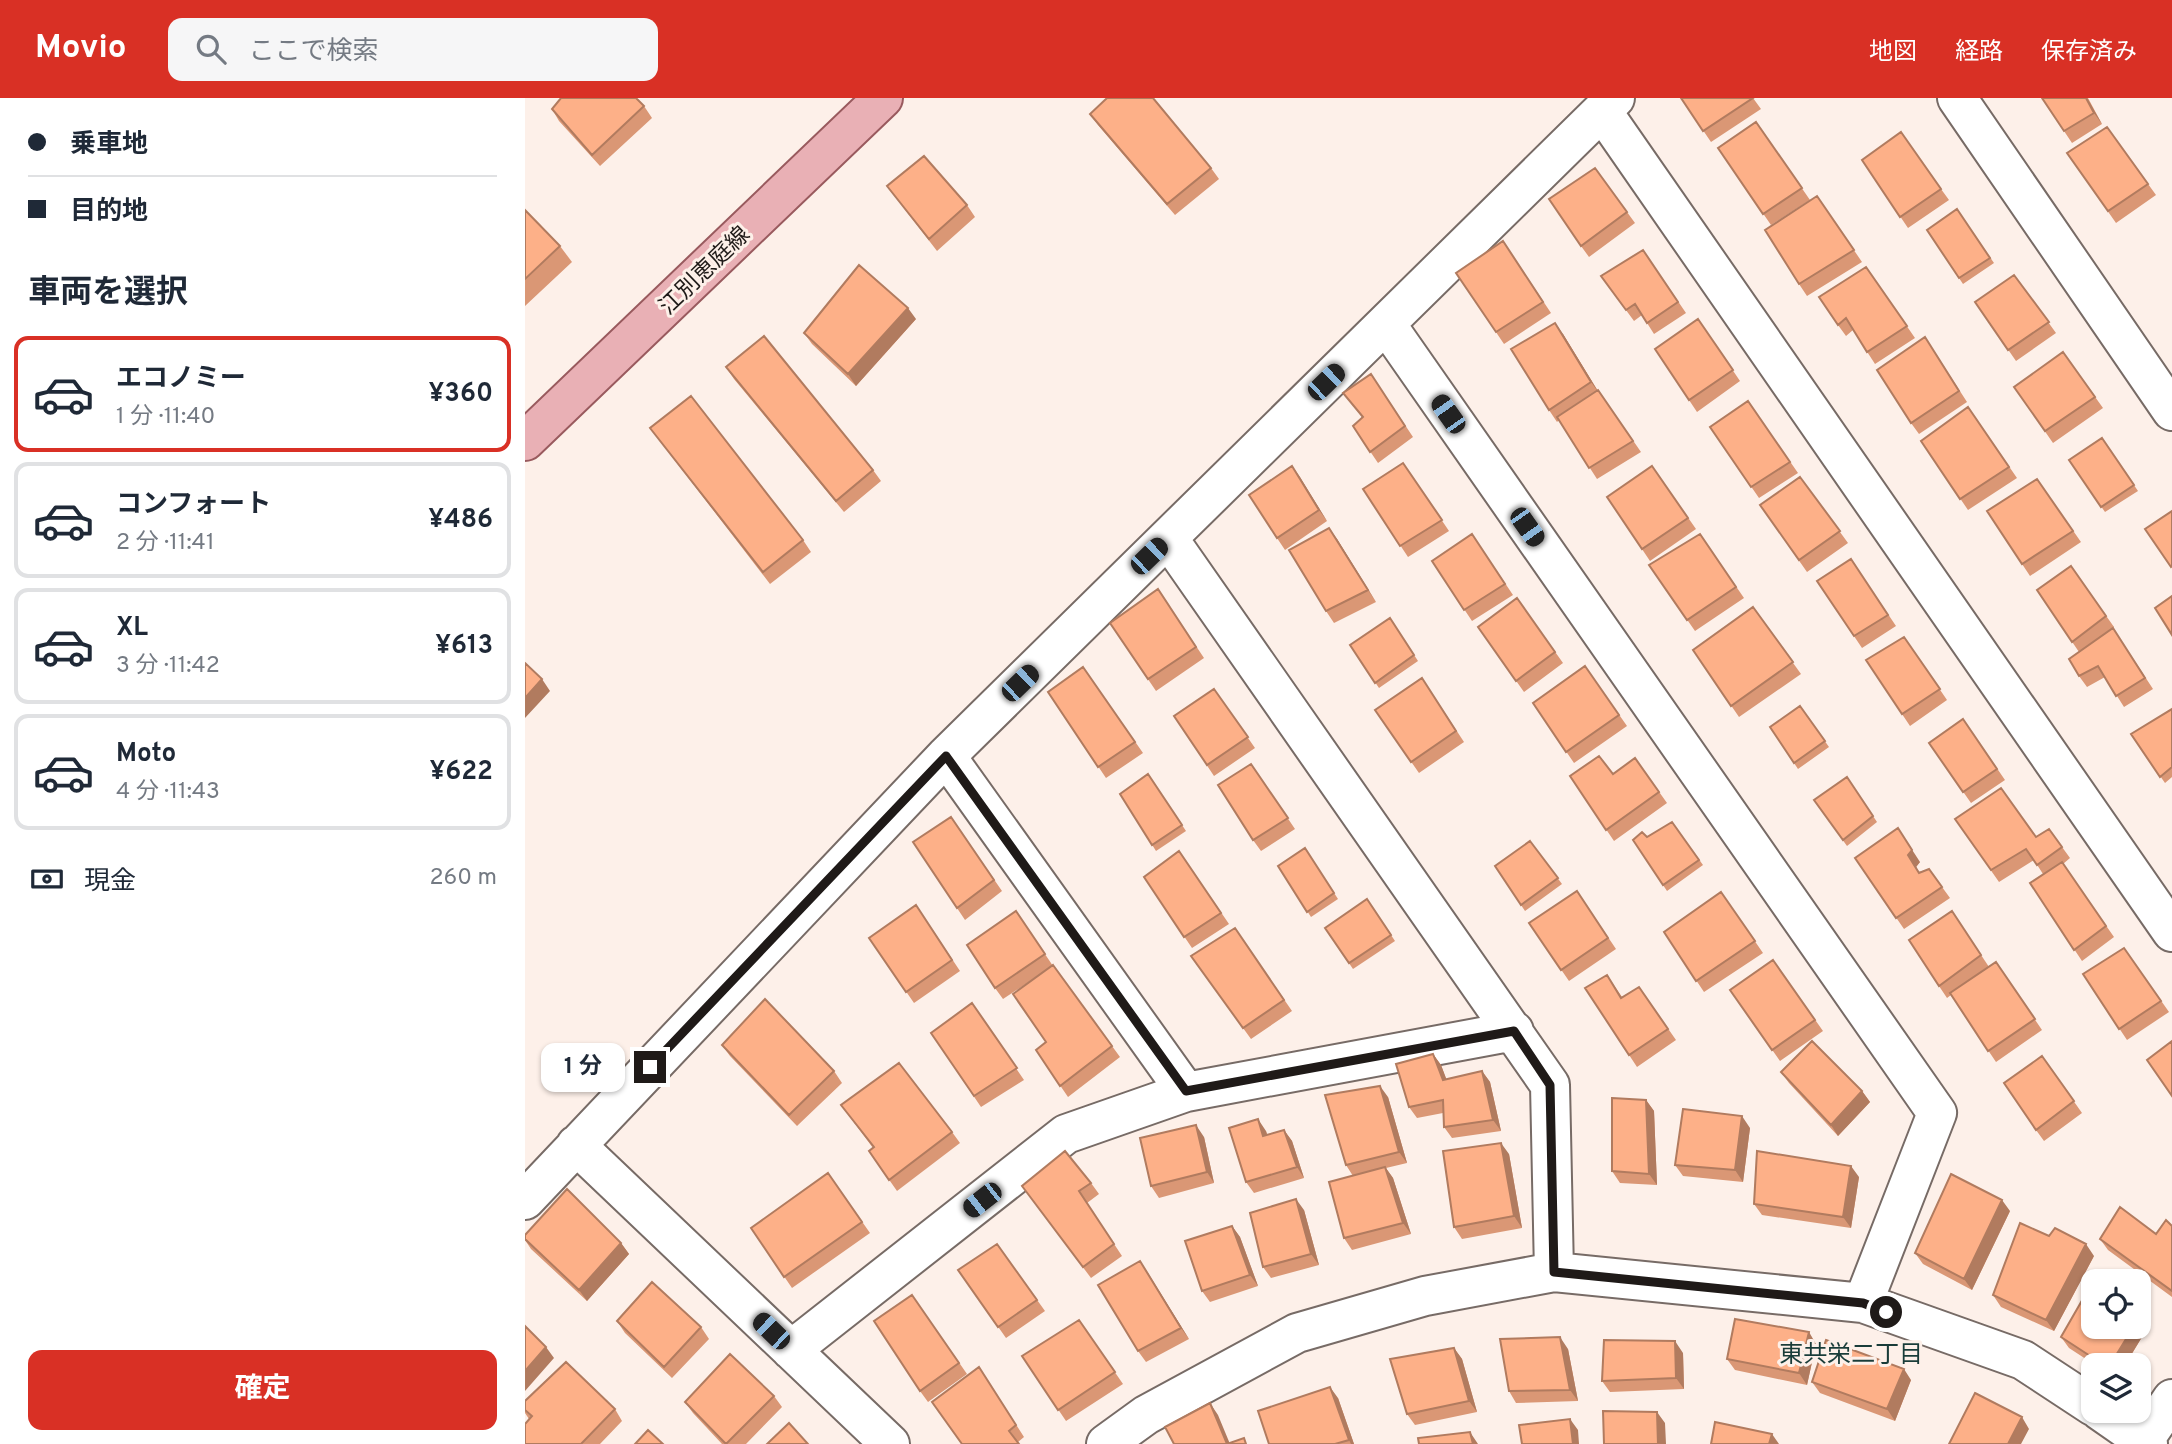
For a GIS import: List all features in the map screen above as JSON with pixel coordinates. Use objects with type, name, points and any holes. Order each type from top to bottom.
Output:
[{"type":"main road","name":"江別恵庭線","points":[[531,424],[883,98]]},
{"type":"street","points":[[1957,98],[2172,411]]},
{"type":"street","points":[[525,1200],[946,756],[1609,104],[2172,932]]},
{"type":"street","points":[[1385,324],[1937,1113],[1863,1303]]},
{"type":"street","points":[[1168,538],[1550,1085],[1554,1272]]},
{"type":"street","points":[[946,756],[1186,1091]]},
{"type":"street","points":[[791,1350],[1066,1134],[1186,1091],[1514,1031]]},
{"type":"street","points":[[576,1145],[890,1444]]},
{"type":"street","points":[[1106,1444],[1146,1415],[1297,1333],[1425,1296],[1554,1272],[1863,1303],[2023,1360],[2081,1398]]},
{"type":"street","points":[[2118,1423],[2146,1442],[2172,1399]]},
{"type":"building","points":[[561,98],[636,98],[644,106],[592,155],[552,109]]},
{"type":"building","points":[[1107,98],[1153,98],[1211,168],[1167,204],[1090,114]]},
{"type":"building","points":[[1681,98],[1753,98],[1703,131]]},
{"type":"building","points":[[2042,98],[2086,98],[2094,113],[2064,131]]},
{"type":"building","points":[[1756,122],[1802,188],[1763,214],[1718,148]]},
{"type":"building","points":[[2107,127],[2148,184],[2108,211],[2067,153]]},
{"type":"building","points":[[1901,132],[1941,189],[1900,217],[1862,160]]},
{"type":"building","points":[[924,156],[967,205],[929,239],[887,186]]},
{"type":"building","points":[[1595,168],[1627,212],[1581,246],[1549,199]]},
{"type":"building","points":[[1817,196],[1854,250],[1799,284],[1765,230]]},
{"type":"building","points":[[1957,209],[1990,258],[1959,278],[1927,230]]},
{"type":"building","points":[[525,210],[560,246],[525,279]]},
{"type":"building","points":[[1503,241],[1543,302],[1496,332],[1456,273]]},
{"type":"building","points":[[1643,250],[1678,302],[1647,323],[1635,304],[1626,310],[1601,276]]},
{"type":"building","points":[[859,265],[908,308],[848,374],[804,333]]},
{"type":"building","points":[[1866,267],[1907,326],[1867,352],[1846,318],[1838,325],[1819,297]]},
{"type":"building","points":[[2014,275],[2049,322],[2008,350],[1975,302]]},
{"type":"building","points":[[1698,319],[1733,370],[1689,400],[1655,349]]},
{"type":"building","points":[[1555,323],[1591,382],[1549,410],[1511,349]]},
{"type":"building","points":[[764,336],[873,470],[836,501],[726,367]]},
{"type":"building","points":[[1925,337],[1959,391],[1911,423],[1877,370]]},
{"type":"building","points":[[2063,352],[2095,397],[2045,431],[2014,387]]},
{"type":"building","points":[[1371,374],[1405,426],[1370,452],[1353,426],[1363,417],[1343,393]]},
{"type":"building","points":[[1598,390],[1633,441],[1589,468],[1557,417]]},
{"type":"building","points":[[691,396],[803,540],[763,572],[650,428]]},
{"type":"building","points":[[1748,401],[1790,462],[1751,487],[1710,427]]},
{"type":"building","points":[[1968,407],[2009,467],[1960,499],[1921,441]]},
{"type":"building","points":[[2102,438],[2134,485],[2101,507],[2069,460]]},
{"type":"building","points":[[1403,463],[1442,520],[1400,546],[1363,489]]},
{"type":"building","points":[[1292,466],[1319,510],[1277,538],[1249,495]]},
{"type":"building","points":[[1652,466],[1688,518],[1642,549],[1607,497]]},
{"type":"building","points":[[1800,477],[1840,531],[1799,560],[1760,505]]},
{"type":"building","points":[[2037,479],[2073,531],[2022,564],[1987,511]]},
{"type":"building","points":[[2172,511],[2172,566],[2171,567],[2145,529]]},
{"type":"building","points":[[1329,528],[1368,590],[1326,611],[1289,550]]},
{"type":"building","points":[[1472,534],[1505,584],[1464,610],[1432,561]]},
{"type":"building","points":[[1700,534],[1736,587],[1687,620],[1649,565]]},
{"type":"building","points":[[1851,559],[1888,615],[1854,636],[1817,581]]},
{"type":"building","points":[[2071,566],[2106,616],[2072,642],[2037,590]]},
{"type":"building","points":[[1158,589],[1196,647],[1148,679],[1110,623]]},
{"type":"building","points":[[2172,596],[2172,635],[2155,608]]},
{"type":"building","points":[[1517,598],[1555,652],[1516,681],[1478,627]]},
{"type":"building","points":[[1753,607],[1793,662],[1731,706],[1693,650]]},
{"type":"building","points":[[1390,618],[1414,655],[1375,683],[1350,645]]},
{"type":"building","points":[[2113,628],[2145,678],[2116,696],[2098,666],[2079,676],[2069,659]]},
{"type":"building","points":[[1904,637],[1940,689],[1902,714],[1866,660]]},
{"type":"building","points":[[525,663],[542,679],[525,698]]},
{"type":"building","points":[[1585,666],[1619,715],[1566,752],[1533,703]]},
{"type":"building","points":[[1083,667],[1135,742],[1098,767],[1048,692]]},
{"type":"building","points":[[1422,678],[1456,731],[1411,762],[1375,710]]},
{"type":"building","points":[[1214,689],[1248,737],[1207,765],[1174,716]]},
{"type":"building","points":[[1800,706],[1825,741],[1794,763],[1770,727]]},
{"type":"building","points":[[2172,709],[2172,767],[2160,777],[2131,734]]},
{"type":"building","points":[[1963,719],[1997,769],[1963,792],[1929,743]]},
{"type":"building","points":[[1599,756],[1613,774],[1635,758],[1659,792],[1606,830],[1570,776]]},
{"type":"building","points":[[1251,764],[1288,818],[1253,840],[1218,785]]},
{"type":"building","points":[[1148,774],[1182,825],[1152,845],[1120,794]]},
{"type":"building","points":[[1847,777],[1873,816],[1843,840],[1814,800]]},
{"type":"building","points":[[2001,788],[2036,837],[2049,829],[2062,847],[2037,865],[2026,849],[1991,870],[1955,819]]},
{"type":"building","points":[[951,817],[994,880],[957,908],[913,842]]},
{"type":"building","points":[[1672,822],[1699,860],[1663,885],[1633,840],[1642,832],[1647,837]]},
{"type":"building","points":[[1898,828],[1912,850],[1908,855],[1919,873],[1929,869],[1942,887],[1896,918],[1855,858]]},
{"type":"building","points":[[1530,841],[1558,878],[1521,905],[1495,866]]},
{"type":"building","points":[[1305,848],[1334,893],[1307,912],[1278,866]]},
{"type":"building","points":[[1179,851],[1221,913],[1184,937],[1144,877]]},
{"type":"building","points":[[2062,862],[2106,926],[2074,950],[2030,883]]},
{"type":"building","points":[[1577,891],[1608,938],[1561,970],[1529,923]]},
{"type":"building","points":[[1721,892],[1755,941],[1696,981],[1664,932]]},
{"type":"building","points":[[1367,899],[1391,935],[1349,963],[1325,928]]},
{"type":"building","points":[[916,905],[952,960],[906,992],[869,938]]},
{"type":"building","points":[[1016,911],[1045,954],[995,988],[967,945]]},
{"type":"building","points":[[1952,911],[1981,955],[1939,986],[1909,940]]},
{"type":"building","points":[[1235,928],[1284,1000],[1243,1028],[1191,956]]},
{"type":"building","points":[[2124,948],[2161,1001],[2119,1029],[2083,974]]},
{"type":"building","points":[[1773,960],[1815,1020],[1772,1050],[1730,990]]},
{"type":"building","points":[[1996,962],[2035,1019],[1988,1051],[1950,993]]},
{"type":"building","points":[[1053,965],[1112,1046],[1060,1086],[1036,1050],[1046,1042],[1013,994]]},
{"type":"building","points":[[1607,975],[1621,998],[1639,987],[1668,1029],[1629,1055],[1585,988]]},
{"type":"building","points":[[765,999],[834,1071],[789,1115],[722,1045]]},
{"type":"building","points":[[972,1003],[1017,1068],[974,1096],[931,1033]]},
{"type":"building","points":[[1812,1041],[1862,1091],[1831,1125],[1781,1072]]},
{"type":"building","points":[[2172,1041],[2172,1096],[2147,1060]]},
{"type":"building","points":[[1433,1054],[1443,1080],[1482,1071],[1493,1120],[1444,1127],[1443,1100],[1409,1107],[1396,1064]]},
{"type":"building","points":[[2042,1056],[2074,1101],[2036,1130],[2004,1083]]},
{"type":"building","points":[[899,1063],[952,1132],[889,1180],[869,1151],[874,1147],[841,1105]]},
{"type":"building","points":[[1380,1086],[1399,1152],[1346,1165],[1325,1095]]},
{"type":"building","points":[[1612,1098],[1646,1100],[1649,1174],[1612,1171]]},
{"type":"building","points":[[1683,1109],[1742,1116],[1735,1170],[1675,1165]]},
{"type":"building","points":[[1258,1119],[1263,1136],[1284,1130],[1297,1167],[1246,1182],[1229,1128]]},
{"type":"building","points":[[1196,1125],[1207,1172],[1151,1186],[1140,1138]]},
{"type":"building","points":[[1501,1143],[1514,1216],[1454,1227],[1443,1151]]},
{"type":"building","points":[[1065,1151],[1091,1183],[1079,1191],[1114,1244],[1083,1267],[1022,1186]]},
{"type":"building","points":[[1757,1151],[1851,1166],[1843,1217],[1754,1204]]},
{"type":"building","points":[[1385,1167],[1403,1223],[1344,1238],[1329,1182]]},
{"type":"building","points":[[828,1173],[862,1222],[784,1277],[751,1228]]},
{"type":"building","points":[[1951,1174],[2002,1200],[1964,1279],[1915,1253]]},
{"type":"building","points":[[567,1189],[621,1243],[579,1290],[525,1239],[525,1235]]},
{"type":"building","points":[[1296,1199],[1311,1254],[1263,1267],[1250,1213]]},
{"type":"building","points":[[2120,1207],[2156,1234],[2166,1220],[2172,1226],[2172,1291],[2151,1276],[2151,1269],[2142,1269],[2100,1239]]},
{"type":"building","points":[[2020,1223],[2049,1236],[2055,1228],[2086,1244],[2046,1320],[1993,1295]]},
{"type":"building","points":[[1232,1226],[1250,1275],[1202,1291],[1185,1241]]},
{"type":"building","points":[[997,1244],[1037,1300],[998,1327],[958,1270]]},
{"type":"building","points":[[1140,1261],[1181,1328],[1138,1351],[1098,1285]]},
{"type":"building","points":[[652,1282],[701,1327],[664,1367],[617,1321]]},
{"type":"building","points":[[912,1295],[959,1363],[920,1391],[874,1321]]},
{"type":"building","points":[[2081,1302],[2081,1339],[2126,1339],[2117,1353],[2086,1353],[2061,1337]]},
{"type":"building","points":[[1735,1319],[1809,1332],[1799,1373],[1727,1359]]},
{"type":"building","points":[[1079,1320],[1115,1372],[1058,1410],[1022,1356]]},
{"type":"building","points":[[525,1326],[546,1347],[525,1371]]},
{"type":"building","points":[[1560,1337],[1570,1390],[1509,1391],[1500,1339]]},
{"type":"building","points":[[1604,1340],[1675,1341],[1676,1378],[1602,1381]]},
{"type":"building","points":[[1826,1340],[1904,1369],[1887,1409],[1812,1382]]},
{"type":"building","points":[[1454,1348],[1469,1401],[1407,1414],[1390,1359]]},
{"type":"building","points":[[730,1354],[774,1396],[726,1444],[685,1402]]},
{"type":"building","points":[[566,1362],[615,1409],[581,1444],[525,1444],[525,1424],[532,1416],[525,1410],[525,1401]]},
{"type":"building","points":[[979,1367],[1016,1425],[1009,1431],[1019,1444],[962,1444],[932,1402]]},
{"type":"building","points":[[1330,1387],[1349,1440],[1335,1444],[1269,1444],[1258,1411]]},
{"type":"building","points":[[1975,1393],[2022,1417],[2008,1444],[1949,1444]]},
{"type":"building","points":[[1210,1403],[1227,1444],[1174,1444],[1165,1427]]},
{"type":"building","points":[[1603,1411],[1657,1412],[1658,1444],[1604,1444]]},
{"type":"building","points":[[1570,1419],[1573,1444],[1522,1444],[1519,1425]]},
{"type":"building","points":[[1715,1422],[1772,1434],[1769,1444],[1711,1444]]},
{"type":"building","points":[[789,1423],[808,1444],[767,1444]]},
{"type":"building","points":[[648,1430],[663,1444],[635,1444]]},
{"type":"building","points":[[1470,1432],[1473,1444],[1419,1444],[1418,1438]]},
{"type":"building","points":[[1244,1438],[1246,1444],[1227,1444]]},
{"type":"district","name":"東共栄二丁目","points":[[1851,1354]]},
{"type":"route","points":[[650,1067],[946,756],[1186,1091],[1514,1031],[1550,1085],[1554,1272],[1863,1303],[1886,1312]]}]
